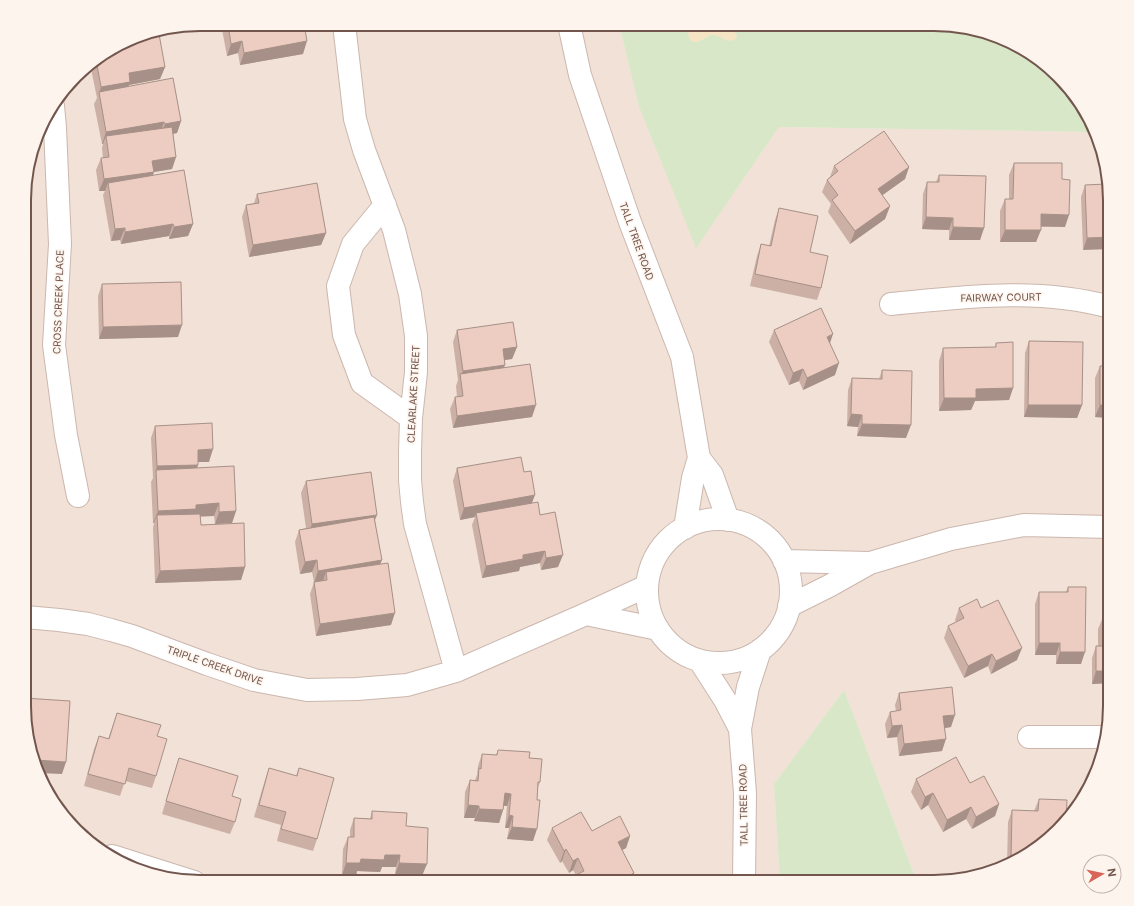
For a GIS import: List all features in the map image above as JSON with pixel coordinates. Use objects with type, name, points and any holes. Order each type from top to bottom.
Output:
[{"type":"street","name":"CLEARLAKE STREET","points":[[345,31],[355,119],[364,150],[394,230],[410,294],[415,330],[416,372],[411,418],[410,480],[412,502],[415,524],[456,671]]},
{"type":"street","name":"TALL TREE ROAD","points":[[571,31],[580,75],[630,222],[682,357],[699,458],[693,478],[684,528]]},
{"type":"street","name":"CROSS CREEK PLACE","points":[[54,115],[60,244],[54,344],[66,436],[78,496]]},
{"type":"street","points":[[385,205],[353,244],[338,286],[344,335],[362,382],[411,418]]},
{"type":"street","name":"FAIRWAY COURT","points":[[891,304],[964,297],[1026,295],[1058,297],[1103,305]]},
{"type":"street","name":"TALL TREE ROAD","points":[[699,458],[712,475],[728,520]]},
{"type":"street","points":[[728,520],[746,525],[761,534],[774,546],[784,561],[789,578],[789,606],[779,630],[760,650],[744,658],[731,662],[718,663],[700,661],[676,649],[658,629],[653,621],[649,608],[647,586],[651,568],[658,552],[670,538],[684,528],[701,521],[728,520]]},
{"type":"street","points":[[789,606],[870,563],[951,539],[1024,525],[1103,527]]},
{"type":"street","points":[[784,561],[870,563]]},
{"type":"street","name":"TRIPLE CREEK DRIVE","points":[[31,618],[88,624],[111,630],[132,636],[254,680],[307,690],[358,689],[407,685],[456,671],[647,586]]},
{"type":"street","points":[[586,614],[658,629]]},
{"type":"street","name":"TALL TREE ROAD","points":[[744,875],[745,793],[740,728],[748,687],[760,650]]},
{"type":"street","name":"TALL TREE ROAD","points":[[700,661],[725,700],[740,728]]},
{"type":"street","points":[[1029,737],[1100,737]]},
{"type":"shaded area","points":[[189,31],[621,31],[639,107],[696,247],[779,127],[1089,132],[1100,167],[1103,189],[1103,717],[1100,739],[1086,781],[1075,800],[1054,826],[1028,847],[1009,858],[988,866],[956,874],[914,875],[844,690],[774,784],[780,875],[189,875],[167,872],[125,858],[106,847],[80,826],[59,800],[48,781],[34,739],[31,717],[31,189],[34,167],[48,125],[59,106],[80,80],[106,59],[125,48],[167,34]]},
{"type":"green space","points":[[621,31],[945,31],[967,34],[988,40],[1009,48],[1028,59],[1054,80],[1075,106],[1089,132],[779,127],[696,248],[639,107]]},
{"type":"green space","points":[[844,690],[914,875],[780,875],[774,784]]},
{"type":"sand","points":[[689,31],[734,31],[737,37],[730,41],[712,35],[694,42],[688,35]]},
{"type":"building","points":[[229,31],[305,31],[307,41],[244,53],[242,41],[231,44]]},
{"type":"building","points":[[159,36],[165,67],[129,73],[130,82],[101,87],[97,66],[125,48]]},
{"type":"building","points":[[173,78],[181,121],[165,124],[164,122],[106,132],[99,92]]},
{"type":"building","points":[[172,127],[176,157],[152,161],[154,172],[104,179],[101,158],[109,157],[106,136]]},
{"type":"building","points":[[884,131],[909,167],[878,189],[890,206],[855,231],[832,200],[838,195],[827,180],[838,171],[834,166]]},
{"type":"building","points":[[1014,163],[1062,163],[1062,179],[1070,180],[1069,215],[1041,214],[1041,230],[1005,230],[1005,199],[1013,199]]},
{"type":"building","points":[[184,170],[193,224],[174,227],[173,224],[125,232],[125,228],[115,229],[108,183]]},
{"type":"building","points":[[939,175],[986,176],[984,228],[953,227],[953,218],[926,217],[927,182],[939,182]]},
{"type":"building","points":[[317,183],[326,233],[253,245],[246,205],[259,203],[257,194]]},
{"type":"building","points":[[1103,184],[1103,237],[1087,238],[1085,185]]},
{"type":"building","points":[[779,208],[818,216],[810,252],[828,256],[821,288],[755,274],[761,244],[771,246]]},
{"type":"building","points":[[181,282],[182,325],[103,327],[102,284]]},
{"type":"building","points":[[821,308],[833,334],[827,337],[839,363],[807,378],[803,369],[793,373],[774,330]]},
{"type":"building","points":[[513,322],[517,347],[503,349],[505,365],[463,371],[457,330]]},
{"type":"building","points":[[1029,341],[1083,342],[1082,405],[1028,405]]},
{"type":"building","points":[[1013,342],[1013,388],[976,389],[976,398],[944,398],[943,348],[996,347],[996,343]]},
{"type":"building","points":[[530,364],[536,405],[457,416],[455,397],[463,396],[460,374]]},
{"type":"building","points":[[1100,366],[1103,366],[1103,405],[1100,405]]},
{"type":"building","points":[[882,370],[912,371],[911,425],[862,424],[862,415],[851,414],[852,378],[882,379]]},
{"type":"building","points":[[212,423],[213,449],[198,450],[198,465],[157,466],[155,426]]},
{"type":"building","points":[[521,457],[524,472],[531,471],[535,495],[464,508],[457,468]]},
{"type":"building","points":[[234,466],[236,511],[219,512],[219,503],[196,505],[196,509],[158,511],[156,470]]},
{"type":"building","points":[[371,472],[377,515],[312,524],[306,481]]},
{"type":"building","points":[[538,502],[540,515],[555,512],[563,555],[546,558],[545,551],[523,555],[523,559],[486,566],[476,513]]},
{"type":"building","points":[[200,514],[201,525],[244,523],[245,567],[160,571],[157,515]]},
{"type":"building","points":[[374,517],[382,560],[318,571],[317,560],[305,562],[299,530]]},
{"type":"building","points":[[388,563],[395,613],[320,624],[314,582],[327,580],[326,572]]},
{"type":"building","points":[[1068,587],[1086,587],[1085,652],[1060,652],[1060,643],[1039,643],[1039,592],[1068,592]]},
{"type":"building","points":[[977,599],[981,608],[998,600],[1022,648],[996,661],[992,654],[968,666],[948,626],[964,618],[959,608]]},
{"type":"building","points":[[1096,646],[1103,646],[1103,671],[1096,671]]},
{"type":"building","points":[[952,687],[955,715],[943,716],[946,739],[904,744],[902,725],[892,726],[890,712],[901,710],[899,693]]},
{"type":"building","points":[[31,698],[70,701],[66,762],[40,760],[32,728]]},
{"type":"building","points":[[117,713],[161,725],[157,736],[167,739],[156,776],[129,768],[125,784],[88,774],[99,736],[109,739]]},
{"type":"building","points":[[498,750],[530,752],[529,758],[542,759],[540,782],[538,782],[537,800],[540,800],[537,829],[512,827],[513,816],[509,815],[511,794],[505,793],[503,810],[479,809],[479,806],[468,805],[470,780],[478,781],[479,768],[481,769],[482,754],[497,755]]},
{"type":"building","points":[[956,757],[970,783],[984,776],[999,804],[976,817],[971,807],[947,820],[933,793],[925,797],[916,779]]},
{"type":"building","points":[[179,758],[238,776],[232,796],[241,799],[235,822],[166,801]]},
{"type":"building","points":[[269,768],[297,776],[299,768],[334,778],[317,839],[281,829],[286,812],[259,805]]},
{"type":"building","points":[[1039,799],[1067,800],[1067,811],[1054,826],[1028,847],[1011,857],[1012,810],[1038,811]]},
{"type":"building","points":[[372,811],[407,813],[406,826],[428,828],[427,864],[399,863],[400,855],[385,855],[384,860],[361,859],[360,863],[346,863],[348,837],[354,837],[354,818],[372,819]]},
{"type":"building","points":[[581,812],[592,831],[620,816],[630,836],[618,842],[634,873],[630,875],[578,875],[584,871],[578,858],[573,861],[566,849],[564,851],[552,828]]}]
